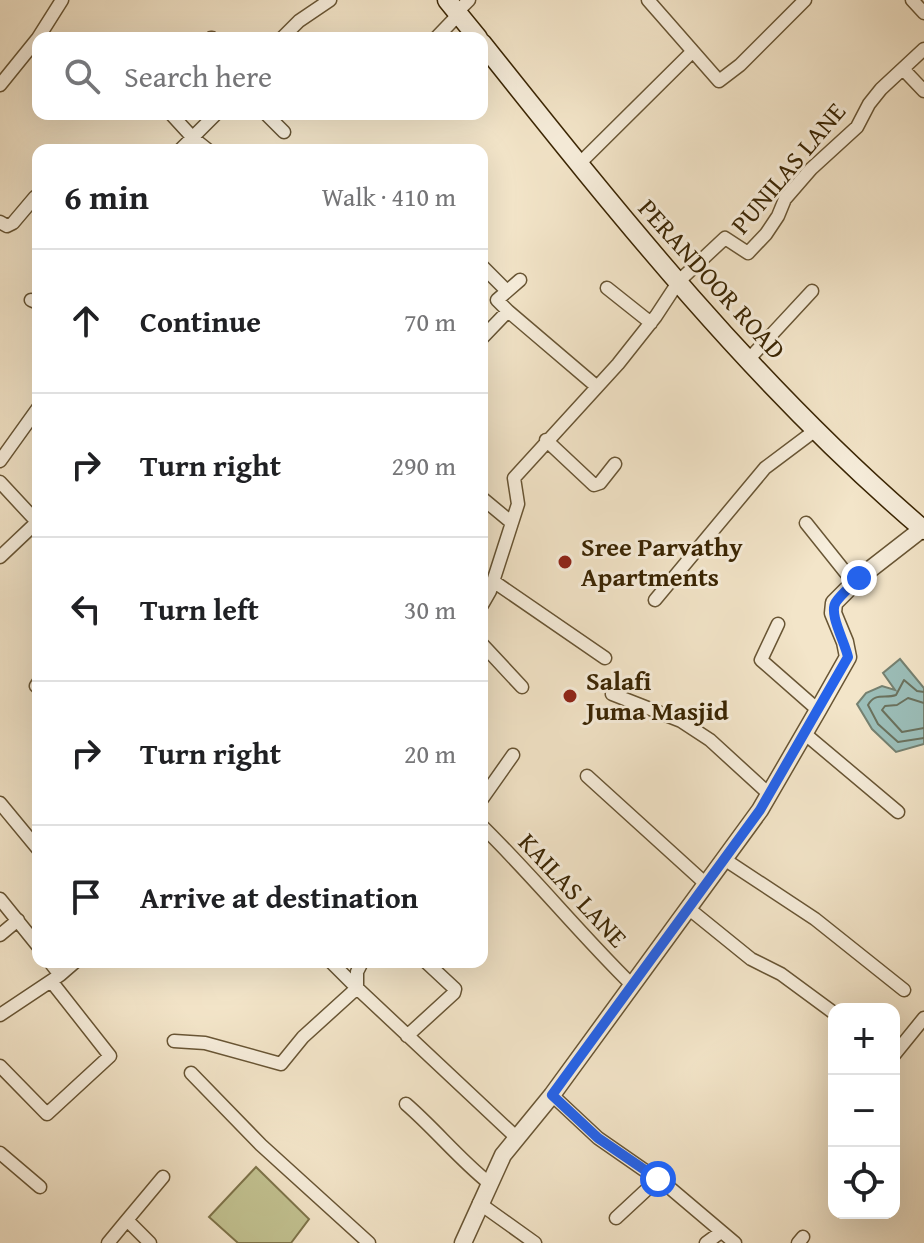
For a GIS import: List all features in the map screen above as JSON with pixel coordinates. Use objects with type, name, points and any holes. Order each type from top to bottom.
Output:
[{"type":"main road","points":[[458,7],[474,32]]},
{"type":"main road","name":"PERANDOOR ROAD","points":[[488,50],[579,164],[748,360],[923,530]]},
{"type":"street","points":[[42,32],[62,0]]},
{"type":"street","points":[[288,32],[330,0]]},
{"type":"street","points":[[648,0],[719,81],[740,65],[804,1]]},
{"type":"street","points":[[912,0],[924,13]]},
{"type":"street","points":[[440,32],[458,7]]},
{"type":"street","points":[[0,85],[32,45]]},
{"type":"street","name":"PUNILAS LANE","points":[[679,281],[725,238],[748,253],[766,234],[785,199],[811,169],[857,127],[869,104],[924,49]]},
{"type":"street","points":[[579,164],[692,52]]},
{"type":"street","points":[[903,69],[924,91]]},
{"type":"street","points":[[176,120],[200,144]]},
{"type":"street","points":[[186,144],[210,120]]},
{"type":"street","points":[[272,120],[284,132]]},
{"type":"street","points":[[0,222],[7,226],[13,223],[32,201]]},
{"type":"street","points":[[488,272],[507,291]]},
{"type":"street","points":[[520,280],[497,300],[596,386]]},
{"type":"street","points":[[488,592],[518,504],[514,478],[651,323],[679,281]]},
{"type":"street","points":[[607,288],[651,323]]},
{"type":"street","points":[[748,360],[812,291]]},
{"type":"street","points":[[488,332],[508,311]]},
{"type":"street","points":[[0,461],[32,416]]},
{"type":"street","points":[[655,600],[765,468],[817,429]]},
{"type":"street","points":[[546,440],[594,485],[600,483],[615,464]]},
{"type":"street","points":[[0,482],[32,516]]},
{"type":"street","points":[[488,503],[512,523]]},
{"type":"street","points":[[806,523],[854,583]]},
{"type":"street","points":[[0,557],[32,528]]},
{"type":"street","points":[[463,1243],[503,1155],[552,1095],[724,859],[769,794],[818,710],[848,657],[833,613],[834,603],[854,583],[923,530]]},
{"type":"street","points":[[493,581],[605,658]]},
{"type":"street","points":[[778,624],[761,660],[818,710]]},
{"type":"street","points":[[488,650],[522,687]]},
{"type":"street","points":[[612,694],[681,721],[710,740],[769,794]]},
{"type":"street","points":[[804,733],[898,812]]},
{"type":"street","points":[[488,790],[513,755]]},
{"type":"street","points":[[587,776],[706,884]]},
{"type":"street","points":[[0,803],[32,842]]},
{"type":"street","name":"KAILAS LANE","points":[[488,832],[632,985]]},
{"type":"street","points":[[724,859],[815,919],[904,990]]},
{"type":"street","points":[[0,899],[32,938]]},
{"type":"street","points":[[688,908],[751,959],[781,974],[828,1009]]},
{"type":"street","points":[[0,935],[18,920]]},
{"type":"street","points":[[0,1066],[47,1114],[110,1056],[55,978],[52,968]]},
{"type":"street","points":[[0,1015],[68,968]]},
{"type":"street","points":[[337,968],[517,1138]]},
{"type":"street","points":[[174,1041],[205,1043],[281,1064],[303,1037],[357,988],[359,968]]},
{"type":"street","points":[[407,1036],[454,993],[455,989],[432,968]]},
{"type":"street","points":[[900,1048],[924,1018]]},
{"type":"street","points":[[191,1073],[261,1145],[369,1243]]},
{"type":"street","points":[[552,1095],[598,1138],[658,1179],[735,1243]]},
{"type":"street","points":[[406,1104],[489,1183]]},
{"type":"street","points":[[0,1153],[40,1187]]},
{"type":"street","points":[[108,1243],[163,1177]]},
{"type":"street","points":[[616,1218],[658,1179]]},
{"type":"street","points":[[479,1203],[535,1243]]},
{"type":"street","points":[[127,1220],[150,1243]]},
{"type":"street","points":[[706,1243],[721,1232]]},
{"type":"green space","points":[[256,1167],[309,1219],[291,1243],[238,1243],[209,1217]]},
{"type":"water","points":[[900,659],[924,688],[924,744],[896,752],[872,729],[857,704],[866,693],[882,686],[895,690],[883,673]]},
{"type":"place","name":"Sree Parvathy Apartments","points":[[565,562]]},
{"type":"place","name":"Salafi Juma Masjid","points":[[570,696]]},
{"type":"route","points":[[658,1179],[598,1138],[552,1095],[760,810],[848,657],[833,613],[834,603],[859,578]]}]
